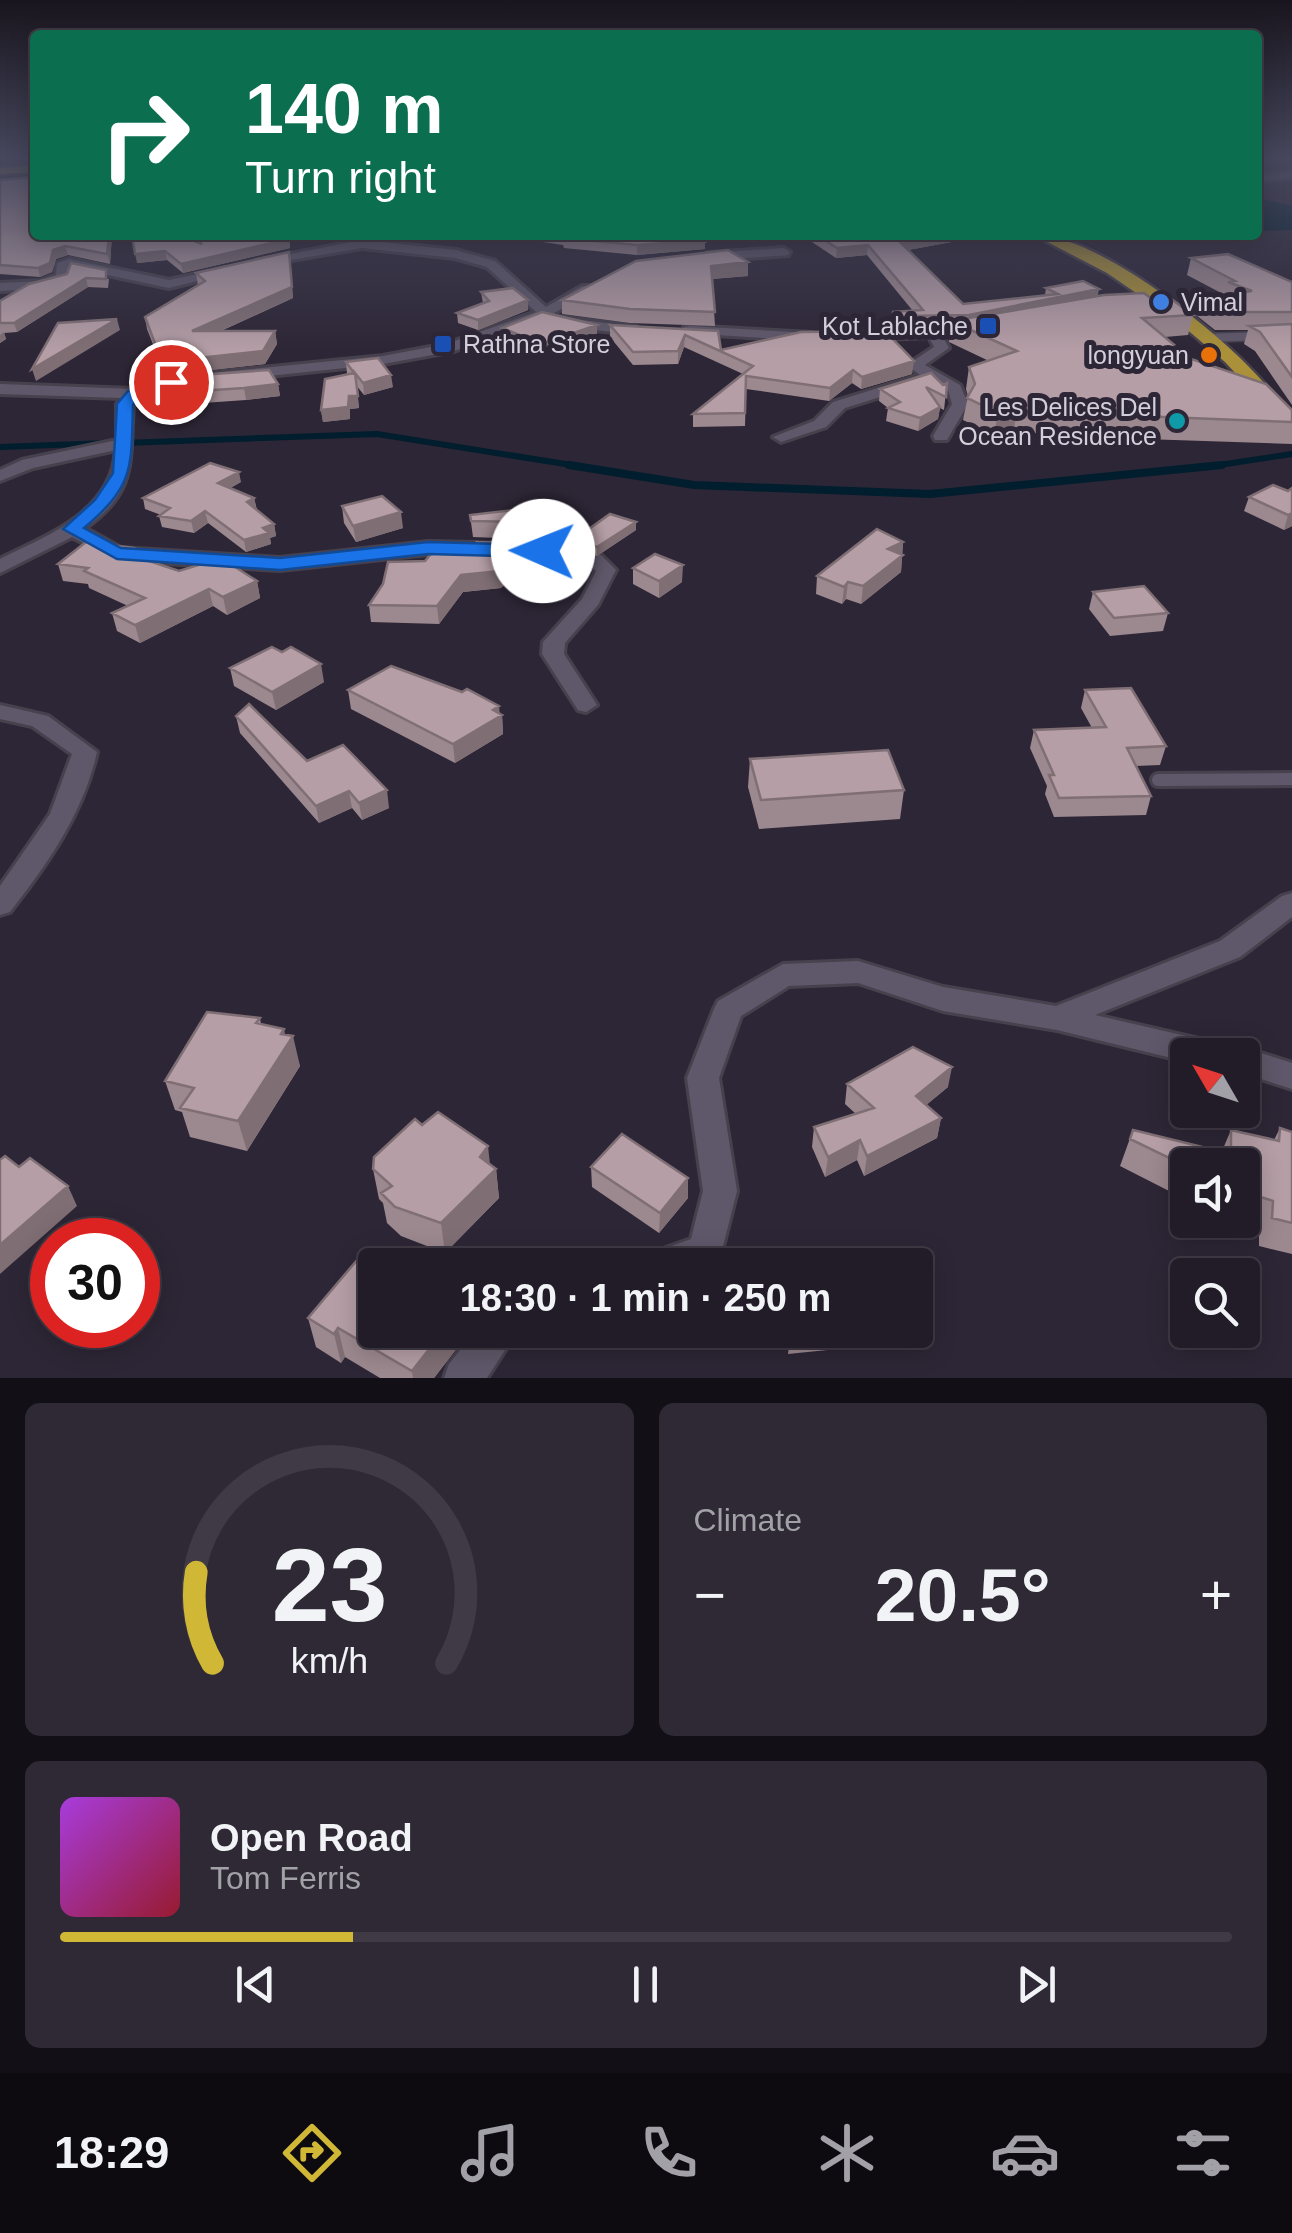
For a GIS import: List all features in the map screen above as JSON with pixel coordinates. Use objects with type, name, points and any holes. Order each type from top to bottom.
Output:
[{"type":"main road","points":[[1052,240],[1090,257],[1146,303],[1205,338],[1292,422]]},
{"type":"street","points":[[252,264],[362,244],[456,254],[491,264],[543,314],[582,328],[796,336],[935,334],[987,329]]},
{"type":"street","points":[[694,258],[784,252]]},
{"type":"street","points":[[0,287],[50,283],[63,277],[61,266],[68,263],[169,284],[234,269]]},
{"type":"street","points":[[0,389],[134,394],[171,382],[247,370],[384,360],[450,348],[543,314],[594,285]]},
{"type":"street","points":[[935,334],[942,348],[914,366],[955,388],[960,404],[941,436]]},
{"type":"street","points":[[781,437],[820,424],[839,406],[935,375]]},
{"type":"street","points":[[0,567],[72,529],[114,487],[122,473],[125,404],[134,394]]},
{"type":"street","points":[[0,476],[28,464],[126,442]]},
{"type":"street","points":[[72,529],[117,554],[280,564],[428,548],[505,550]]},
{"type":"street","points":[[543,551],[594,559],[606,570],[591,601],[554,642],[553,654],[586,705]]},
{"type":"street","points":[[0,712],[40,720],[85,752],[80,776],[43,852],[0,905]]},
{"type":"street","points":[[1057,1018],[1230,949],[1292,903]]},
{"type":"street","points":[[706,1248],[720,1192],[703,1078],[729,1009],[783,974],[858,972],[943,999],[1057,1018],[1170,1045]]},
{"type":"street","points":[[1260,1066],[1292,1076]]},
{"type":"street","points":[[463,1378],[486,1348]]},
{"type":"lane","points":[[1205,338],[1292,336]]},
{"type":"lane","points":[[1158,780],[1292,779]]},
{"type":"water","points":[[1262,222],[1292,222],[1292,230],[1262,231]]},
{"type":"building","points":[[0,222],[30,222],[30,240],[108,240],[107,254],[65,246],[53,250],[50,263],[38,268],[0,265]]},
{"type":"building","points":[[133,240],[192,240],[202,244],[198,240],[285,240],[181,264],[165,251],[135,254]]},
{"type":"building","points":[[584,240],[705,240],[637,245]]},
{"type":"building","points":[[825,240],[912,240],[900,242],[963,304],[1058,294],[1046,288],[1083,281],[1099,289],[969,315],[903,316],[892,312],[923,310],[868,245],[837,248]]},
{"type":"building","points":[[728,250],[748,262],[711,266],[715,312],[630,309],[562,300],[636,261]]},
{"type":"building","points":[[289,252],[292,287],[192,331],[275,331],[263,351],[162,362],[145,317],[205,281],[196,273]]},
{"type":"building","points":[[1228,254],[1292,282],[1292,312],[1219,312],[1200,297],[1252,291],[1228,282],[1235,281],[1191,258]]},
{"type":"building","points":[[71,263],[106,270],[106,279],[86,278],[14,323],[0,323],[0,301],[29,284],[67,274]]},
{"type":"building","points":[[513,288],[528,300],[478,320],[457,313],[489,301],[481,292]]},
{"type":"building","points":[[1144,293],[1153,300],[1170,298],[1193,315],[1142,318],[1191,359],[1266,384],[1292,410],[1292,422],[1088,414],[1086,409],[1022,412],[1018,406],[998,413],[967,398],[975,384],[969,367],[1017,351],[951,321],[1104,295]]},
{"type":"building","points":[[542,312],[597,325],[542,344],[502,328]]},
{"type":"building","points":[[117,319],[32,369],[58,323]]},
{"type":"building","points":[[1292,324],[1292,377],[1260,332],[1249,326]]},
{"type":"building","points":[[610,325],[718,331],[721,350],[801,332],[885,331],[914,361],[862,377],[853,370],[830,388],[746,376],[745,413],[693,414],[753,366],[685,335],[678,351],[633,352]]},
{"type":"building","points":[[378,358],[391,375],[363,383],[355,373],[358,396],[349,396],[348,407],[321,410],[325,379],[354,373],[346,362]]},
{"type":"building","points":[[269,370],[278,384],[200,391],[200,375]]},
{"type":"building","points":[[931,373],[943,385],[947,383],[946,397],[926,387],[940,407],[920,418],[888,408],[900,402],[880,389]]},
{"type":"building","points":[[210,463],[239,472],[218,483],[254,498],[247,502],[274,524],[263,528],[269,533],[244,540],[205,511],[191,521],[159,516],[170,508],[143,498]]},
{"type":"building","points":[[1273,485],[1288,491],[1292,488],[1292,513],[1288,515],[1249,497]]},
{"type":"building","points":[[382,496],[401,512],[353,526],[342,506]]},
{"type":"building","points":[[514,510],[521,522],[471,521],[470,515]]},
{"type":"building","points":[[610,514],[636,522],[597,547],[575,539]]},
{"type":"building","points":[[877,529],[903,542],[888,549],[903,555],[863,586],[848,582],[844,587],[817,576]]},
{"type":"building","points":[[86,542],[134,548],[143,552],[137,557],[179,571],[221,558],[257,581],[223,597],[209,589],[135,625],[112,613],[145,598],[84,571],[88,568],[58,564]]},
{"type":"building","points":[[477,542],[531,542],[537,552],[545,544],[589,557],[579,568],[516,554],[500,571],[461,575],[437,606],[369,605],[383,584],[388,562],[425,561],[435,549],[446,550],[452,544],[479,548]]},
{"type":"building","points":[[655,554],[683,565],[659,581],[633,568]]},
{"type":"building","points":[[1144,586],[1168,613],[1114,618],[1093,592]]},
{"type":"building","points":[[272,647],[282,652],[291,647],[321,664],[272,692],[230,668]]},
{"type":"building","points":[[391,666],[462,692],[467,689],[499,706],[493,710],[502,715],[453,744],[348,690]]},
{"type":"building","points":[[1131,688],[1166,746],[1127,748],[1151,796],[1059,798],[1049,775],[1054,775],[1034,730],[1106,727],[1085,690]]},
{"type":"building","points":[[249,704],[307,761],[343,745],[387,790],[359,803],[349,791],[316,806],[236,716]]},
{"type":"building","points":[[888,750],[904,790],[761,800],[750,759]]},
{"type":"building","points":[[207,1012],[260,1018],[256,1023],[284,1029],[281,1034],[293,1036],[238,1121],[180,1108],[194,1088],[165,1081]]},
{"type":"building","points":[[913,1047],[952,1067],[916,1096],[941,1118],[867,1156],[860,1140],[828,1157],[814,1127],[874,1108],[847,1084]]},
{"type":"building","points":[[438,1112],[488,1146],[480,1157],[496,1169],[441,1223],[395,1207],[381,1193],[392,1186],[373,1169],[374,1157],[415,1119],[422,1125]]},
{"type":"building","points":[[1280,1128],[1292,1132],[1292,1223],[1272,1218],[1273,1201],[1260,1197],[1260,1148],[1231,1148],[1231,1130],[1279,1141]]},
{"type":"building","points":[[1133,1130],[1206,1148],[1170,1148],[1170,1158],[1130,1139]]},
{"type":"building","points":[[622,1134],[688,1178],[660,1213],[591,1167]]},
{"type":"building","points":[[5,1156],[19,1167],[30,1158],[68,1186],[0,1245],[0,1160]]},
{"type":"building","points":[[358,1259],[358,1340],[338,1328],[334,1334],[308,1318]]},
{"type":"building","points":[[372,1348],[430,1348],[412,1371]]},
{"type":"waterway","points":[[123,443],[377,434],[584,467]]},
{"type":"waterway","points":[[0,447],[107,443]]},
{"type":"waterway","points":[[1214,466],[1292,454]]},
{"type":"waterway","points":[[569,465],[694,485],[930,494],[1214,466]]},
{"type":"waterway","points":[[1214,466],[1222,465]]},
{"type":"waterway","points":[[1206,467],[1214,466]]},
{"type":"place","name":"Vimal","points":[[1161,302]]},
{"type":"place","name":"Kot Lablache","points":[[988,326]]},
{"type":"place","name":"Rathna Store","points":[[443,344]]},
{"type":"place","name":"longyuan","points":[[1209,355]]},
{"type":"place","name":"Les Delices Del Ocean Residence","points":[[1177,421]]},
{"type":"route","points":[[171,382],[134,394],[125,404],[122,473],[102,504],[72,529],[117,554],[280,564],[428,548],[543,551]]}]
